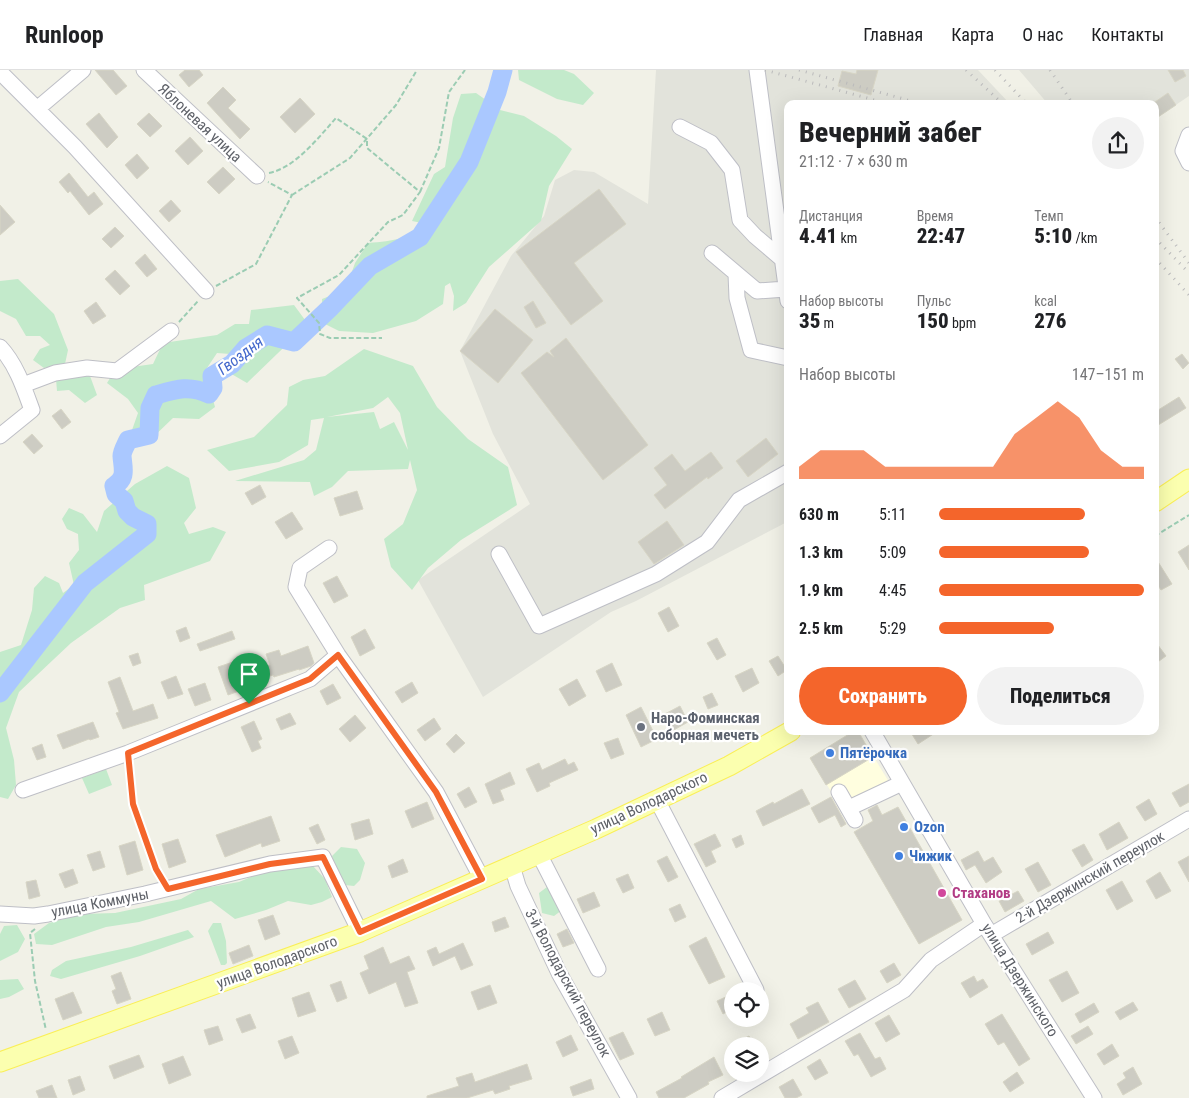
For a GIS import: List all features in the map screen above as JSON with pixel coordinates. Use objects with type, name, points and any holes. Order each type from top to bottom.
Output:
[{"type":"main road","points":[[1159,499],[1189,479]]},
{"type":"main road","name":"улица Володарского","points":[[0,1062],[360,932],[657,800],[729,766],[784,735]]},
{"type":"street","points":[[37,109],[83,70]]},
{"type":"street","name":"Яблоневая улица","points":[[144,70],[257,176]]},
{"type":"street","points":[[757,70],[784,275]]},
{"type":"street","points":[[0,72],[75,147],[206,291]]},
{"type":"street","points":[[680,127],[711,143],[732,170],[740,220],[754,236],[782,259]]},
{"type":"street","points":[[1189,135],[1183,152],[1189,163]]},
{"type":"street","points":[[712,253],[757,291],[784,297]]},
{"type":"street","points":[[736,274],[736,298],[751,350],[784,357]]},
{"type":"street","points":[[23,385],[55,373],[87,368],[117,370],[171,331]]},
{"type":"street","points":[[0,347],[7,355],[23,385],[32,410],[0,436]]},
{"type":"street","points":[[499,554],[540,626],[656,574],[707,542],[739,500],[784,474]]},
{"type":"street","points":[[329,548],[300,568],[296,587],[338,655],[436,792],[482,879]]},
{"type":"street","points":[[23,790],[128,753],[310,679],[338,655]]},
{"type":"street","name":"улица Дзержинского","points":[[874,735],[987,929],[1094,1098]]},
{"type":"street","points":[[839,792],[852,814],[902,783]]},
{"type":"street","points":[[657,800],[752,982]]},
{"type":"street","name":"2-й Дзержинский переулок","points":[[722,1098],[904,990],[930,960],[1189,819]]},
{"type":"street","points":[[539,854],[598,969]]},
{"type":"street","name":"улица Коммуны","points":[[0,914],[34,916],[48,914],[168,889],[270,864],[323,857],[360,932]]},
{"type":"street","name":"3-й Володарский переулок","points":[[512,866],[518,886],[560,973],[629,1098]]},
{"type":"path","points":[[171,331],[206,291],[256,264],[292,195],[350,158],[396,105],[417,70]]},
{"type":"path","points":[[382,338],[330,338],[320,334],[319,323],[297,298],[339,275],[388,222],[403,215],[420,192],[438,148],[449,92],[465,70]]},
{"type":"path","points":[[257,176],[279,171],[308,148],[336,118],[367,139]]},
{"type":"path","points":[[367,139],[367,148],[420,192]]},
{"type":"path","points":[[257,176],[292,195]]},
{"type":"path","points":[[1159,534],[1189,515]]},
{"type":"path","points":[[128,753],[133,804],[156,869],[168,889]]},
{"type":"path","points":[[30,936],[35,981],[47,1037]]},
{"type":"shaded area","points":[[518,70],[564,70],[574,74],[594,93],[583,105],[557,99],[519,80]]},
{"type":"shaded area","points":[[656,70],[978,70],[1006,100],[784,100],[784,524],[636,601],[611,612],[483,697],[418,580],[530,504],[493,434],[460,351],[511,256],[544,216],[555,180],[574,170],[594,172],[648,204]]},
{"type":"shaded area","points":[[1019,70],[1189,70],[1189,96],[1159,116],[1159,100],[1045,100]]},
{"type":"shaded area","points":[[476,93],[486,100],[451,180],[443,195],[422,223],[412,221],[434,174],[445,167],[453,118],[461,94]]},
{"type":"shaded area","points":[[500,110],[524,116],[556,136],[572,149],[549,186],[541,221],[489,267],[466,303],[453,311],[454,296],[450,283],[445,286],[443,304],[416,321],[373,333],[339,331],[323,323],[322,299],[335,294],[348,283],[355,263],[368,243],[402,238],[417,233],[433,224]]},
{"type":"shaded area","points":[[18,279],[54,314],[68,350],[65,364],[44,368],[33,360],[40,349],[50,345],[40,336],[26,336],[16,319],[0,311],[0,281]]},
{"type":"shaded area","points":[[294,305],[308,324],[247,383],[228,372],[230,354],[217,353],[205,371],[215,407],[199,419],[173,418],[148,442],[138,442],[132,430],[138,413],[128,399],[107,383],[112,375],[132,367],[153,364],[163,343],[217,335],[235,324],[249,324],[251,310]]},
{"type":"shaded area","points":[[364,349],[413,366],[437,407],[468,439],[508,467],[517,505],[461,540],[428,568],[412,590],[391,567],[384,539],[403,524],[417,490],[410,460],[408,469],[348,471],[332,487],[314,496],[310,482],[235,481],[304,460],[316,450],[324,418],[311,420],[308,445],[279,462],[229,471],[207,450],[254,437],[287,405],[289,387],[303,380],[325,376]],"holes":[[[388,397],[400,413],[408,450],[394,422],[380,429],[374,412],[327,417],[373,408]]]},
{"type":"shaded area","points":[[70,373],[90,376],[97,395],[85,403],[69,390],[57,391],[56,379]]},
{"type":"shaded area","points":[[167,466],[189,478],[196,508],[184,523],[189,534],[213,527],[226,532],[210,561],[144,585],[145,600],[120,608],[71,643],[19,692],[6,728],[14,760],[16,785],[8,799],[0,797],[0,652],[21,645],[32,610],[34,588],[45,576],[59,583],[63,593],[74,585],[69,563],[79,550],[78,534],[67,529],[62,519],[69,508],[83,514],[97,532],[104,511],[135,484]]},
{"type":"shaded area","points":[[847,735],[860,735],[889,782],[853,800],[845,785],[832,793],[810,758]]},
{"type":"shaded area","points":[[106,769],[112,785],[89,794],[82,778]]},
{"type":"shaded area","points":[[341,847],[357,849],[365,863],[360,880],[354,886],[345,885],[336,872],[332,856]]},
{"type":"shaded area","points":[[312,865],[325,879],[332,897],[322,902],[311,905],[288,901],[235,919],[211,901],[139,922],[106,927],[52,945],[36,944],[34,934],[49,923],[82,914],[115,913],[181,899],[199,889],[239,882],[270,869]]},
{"type":"shaded area","points":[[547,887],[556,897],[562,910],[554,916],[542,913],[539,893]]},
{"type":"shaded area","points":[[213,923],[221,923],[226,941],[227,963],[225,965],[221,965],[208,931]]},
{"type":"shaded area","points":[[17,925],[25,939],[18,952],[0,961],[0,934],[4,926]]},
{"type":"shaded area","points":[[188,930],[194,937],[140,956],[61,979],[50,976],[52,970],[66,961],[131,947]]},
{"type":"shaded area","points":[[18,979],[24,989],[9,997],[0,999],[0,980]]},
{"type":"building","points":[[95,70],[113,70],[127,86],[116,95]]},
{"type":"building","points":[[185,70],[199,70],[203,75],[189,87],[179,75]]},
{"type":"building","points":[[857,70],[878,70],[871,95],[838,86],[842,71],[856,74]]},
{"type":"building","points":[[1168,70],[1183,70],[1186,76],[1175,82]]},
{"type":"building","points":[[223,87],[236,100],[228,108],[250,129],[240,139],[207,103]]},
{"type":"building","points":[[1168,93],[1176,105],[1159,116],[1158,100]]},
{"type":"building","points":[[300,98],[315,114],[295,133],[280,117]]},
{"type":"building","points":[[99,113],[118,137],[107,148],[86,124]]},
{"type":"building","points":[[149,113],[162,126],[150,137],[137,124]]},
{"type":"building","points":[[190,137],[203,151],[188,165],[175,151]]},
{"type":"building","points":[[137,154],[149,168],[137,179],[125,165]]},
{"type":"building","points":[[223,167],[235,179],[219,194],[207,182]]},
{"type":"building","points":[[69,173],[88,197],[94,192],[103,204],[89,215],[70,191],[68,193],[59,182]]},
{"type":"building","points":[[599,189],[626,224],[574,263],[603,301],[571,325],[516,252]]},
{"type":"building","points":[[171,200],[181,211],[169,222],[159,211]]},
{"type":"building","points":[[0,205],[15,222],[0,235]]},
{"type":"building","points":[[115,227],[124,236],[111,248],[102,239]]},
{"type":"building","points":[[145,254],[157,269],[147,277],[135,263]]},
{"type":"building","points":[[115,270],[130,286],[120,295],[105,279]]},
{"type":"building","points":[[533,301],[546,323],[536,328],[524,307]]},
{"type":"building","points":[[96,302],[106,316],[93,324],[84,311]]},
{"type":"building","points":[[495,309],[533,340],[498,383],[460,351]]},
{"type":"building","points":[[566,338],[648,445],[603,480],[521,373],[547,352],[554,357],[550,351]]},
{"type":"building","points":[[1182,354],[1189,363],[1183,369],[1175,359]]},
{"type":"building","points":[[1179,397],[1186,408],[1159,425],[1159,410]]},
{"type":"building","points":[[61,409],[71,422],[62,429],[52,416]]},
{"type":"building","points":[[32,434],[43,446],[34,454],[23,442]]},
{"type":"building","points":[[766,438],[778,454],[748,477],[736,461]]},
{"type":"building","points":[[711,452],[723,468],[708,479],[707,477],[665,509],[654,495],[667,485],[654,468],[672,454],[685,471]]},
{"type":"building","points":[[260,485],[266,497],[252,505],[245,493]]},
{"type":"building","points":[[357,491],[363,509],[340,516],[334,498]]},
{"type":"building","points":[[292,512],[303,529],[286,539],[275,522]]},
{"type":"building","points":[[667,521],[684,545],[654,564],[638,542]]},
{"type":"building","points":[[1189,545],[1189,570],[1178,552]]},
{"type":"building","points":[[1159,563],[1172,584],[1161,590],[1159,587]]},
{"type":"building","points":[[337,576],[348,596],[334,603],[323,583]]},
{"type":"building","points":[[669,607],[679,626],[668,632],[658,613]]},
{"type":"building","points":[[186,627],[190,638],[180,642],[176,631]]},
{"type":"building","points":[[365,629],[375,648],[360,656],[351,637]]},
{"type":"building","points":[[232,631],[235,639],[200,651],[197,644]]},
{"type":"building","points":[[717,638],[726,655],[717,660],[707,643]]},
{"type":"building","points":[[308,646],[314,663],[311,666],[274,677],[273,675],[260,679],[257,669],[270,665],[266,654],[279,650],[281,656]]},
{"type":"building","points":[[1159,646],[1166,656],[1159,661]]},
{"type":"building","points":[[138,653],[141,663],[133,666],[129,656]]},
{"type":"building","points":[[778,656],[784,665],[784,672],[778,676],[769,661]]},
{"type":"building","points":[[233,662],[242,690],[228,695],[218,667]]},
{"type":"building","points":[[612,663],[622,685],[606,692],[596,671]]},
{"type":"building","points":[[752,668],[759,683],[743,692],[735,676]]},
{"type":"building","points":[[176,676],[183,694],[168,699],[161,682]]},
{"type":"building","points":[[120,677],[133,711],[153,704],[158,718],[123,729],[116,713],[119,712],[108,682]]},
{"type":"building","points":[[577,679],[586,696],[569,706],[559,689]]},
{"type":"building","points":[[412,682],[418,693],[402,703],[395,692]]},
{"type":"building","points":[[205,683],[211,700],[195,706],[188,689]]},
{"type":"building","points":[[333,684],[341,698],[327,705],[320,691]]},
{"type":"building","points":[[712,693],[718,705],[708,709],[703,697]]},
{"type":"building","points":[[680,706],[688,722],[672,731],[663,715]]},
{"type":"building","name":"Наро-Фоминская соборная мечеть","points":[[641,707],[657,739],[641,747],[626,715]]},
{"type":"building","points":[[290,713],[296,724],[281,730],[276,719]]},
{"type":"building","points":[[355,715],[366,728],[350,742],[339,729]]},
{"type":"building","points":[[434,718],[441,729],[425,741],[417,730]]},
{"type":"building","points":[[254,721],[262,739],[258,741],[261,748],[252,752],[241,727]]},
{"type":"building","points":[[93,722],[99,737],[63,749],[57,735]]},
{"type":"building","points":[[456,734],[465,743],[454,753],[446,744]]},
{"type":"building","points":[[847,735],[860,735],[873,757],[826,785],[810,758]]},
{"type":"building","points":[[912,735],[932,735],[918,744]]},
{"type":"building","points":[[618,738],[624,754],[611,759],[604,743]]},
{"type":"building","points":[[42,744],[46,757],[37,760],[32,748]]},
{"type":"building","points":[[565,759],[568,765],[574,762],[578,770],[549,783],[550,786],[537,792],[526,769],[539,763],[542,770]]},
{"type":"building","points":[[510,772],[515,784],[500,790],[504,800],[493,804],[485,784]]},
{"type":"building","points":[[1189,784],[1189,802],[1180,807],[1172,793]]},
{"type":"building","points":[[469,787],[477,802],[465,808],[457,794]]},
{"type":"building","points":[[802,789],[810,804],[763,826],[756,811]]},
{"type":"building","points":[[831,797],[846,824],[841,827],[835,815],[819,823],[811,808]]},
{"type":"building","points":[[1149,799],[1157,814],[1145,821],[1136,807]]},
{"type":"building","points":[[427,802],[434,819],[412,828],[405,811]]},
{"type":"building","points":[[877,805],[882,815],[898,807],[962,920],[919,944],[854,832],[873,821],[868,810]]},
{"type":"building","points":[[271,816],[280,841],[262,847],[261,843],[225,857],[216,835]]},
{"type":"building","points":[[369,819],[373,834],[355,840],[351,824]]},
{"type":"building","points":[[1119,822],[1128,838],[1107,850],[1099,834]]},
{"type":"building","points":[[318,824],[325,840],[317,844],[309,828]]},
{"type":"building","points":[[715,834],[721,846],[711,851],[716,862],[706,867],[694,844]]},
{"type":"building","points":[[741,835],[744,844],[736,848],[732,839]]},
{"type":"building","points":[[178,839],[186,862],[169,868],[162,844]]},
{"type":"building","points":[[135,841],[143,870],[127,875],[119,846]]},
{"type":"building","points":[[1084,844],[1093,860],[1082,867],[1072,850]]},
{"type":"building","points":[[100,851],[105,867],[93,871],[87,855]]},
{"type":"building","points":[[978,851],[984,862],[993,857],[1002,872],[986,883],[975,865],[966,870],[961,860]]},
{"type":"building","points":[[667,856],[678,877],[668,882],[657,861]]},
{"type":"building","points":[[1189,856],[1189,882],[1178,862]]},
{"type":"building","points":[[403,859],[408,872],[392,878],[388,866]]},
{"type":"building","points":[[1038,862],[1051,885],[1038,892],[1025,869]]},
{"type":"building","points":[[73,869],[78,883],[65,888],[59,874]]},
{"type":"building","points":[[1160,872],[1171,891],[1156,899],[1146,881]]},
{"type":"building","points":[[628,874],[634,888],[623,893],[616,879]]},
{"type":"building","points":[[36,880],[40,896],[29,899],[26,882]]},
{"type":"building","points":[[1122,881],[1133,901],[1117,910],[1106,890]]},
{"type":"building","points":[[1018,891],[1024,901],[1005,912],[999,901]]},
{"type":"building","points":[[594,892],[600,906],[583,913],[577,899]]},
{"type":"building","points":[[680,904],[686,917],[675,922],[669,909]]},
{"type":"building","points":[[273,915],[280,934],[265,940],[258,920]]},
{"type":"building","points":[[505,917],[509,927],[495,932],[492,922]]},
{"type":"building","points":[[567,929],[574,943],[563,947],[557,934]]},
{"type":"building","points":[[1048,932],[1054,943],[1032,955],[1026,944]]},
{"type":"building","points":[[706,937],[725,977],[709,984],[689,946]]},
{"type":"building","points":[[463,943],[473,965],[461,970],[455,956],[433,966],[427,951],[436,947],[439,954]]},
{"type":"building","points":[[249,945],[253,956],[233,964],[229,953]]},
{"type":"building","points":[[383,947],[390,964],[409,956],[415,969],[407,972],[418,1003],[405,1007],[396,982],[369,994],[360,973],[369,969],[364,956]]},
{"type":"building","points":[[894,963],[901,975],[887,983],[880,971]]},
{"type":"building","points":[[1067,971],[1079,993],[1062,1002],[1049,980]]},
{"type":"building","points":[[121,972],[131,999],[117,1004],[112,991],[116,989],[111,976]]},
{"type":"building","points":[[974,976],[977,982],[983,979],[988,987],[970,998],[961,983]]},
{"type":"building","points":[[855,980],[866,999],[849,1008],[838,989]]},
{"type":"building","points":[[341,981],[347,998],[337,1002],[330,985]]},
{"type":"building","points":[[490,985],[497,1003],[478,1010],[471,992]]},
{"type":"building","points":[[73,992],[82,1013],[63,1020],[55,999]]},
{"type":"building","points":[[309,992],[316,1011],[298,1017],[292,998]]},
{"type":"building","points":[[724,998],[723,1014],[717,1001]]},
{"type":"building","points":[[818,1002],[829,1022],[798,1039],[790,1024],[809,1013],[806,1008]]},
{"type":"building","points":[[1133,1002],[1138,1010],[1120,1020],[1115,1012]]},
{"type":"building","points":[[1094,1003],[1099,1012],[1080,1023],[1075,1014]]},
{"type":"building","points":[[662,1012],[670,1030],[655,1036],[647,1019]]},
{"type":"building","points":[[250,1014],[256,1028],[242,1033],[236,1019]]},
{"type":"building","points":[[1002,1014],[1030,1059],[1019,1066],[1004,1042],[998,1045],[985,1024]]},
{"type":"building","points":[[889,1015],[900,1034],[886,1042],[875,1023]]},
{"type":"building","points":[[218,1026],[223,1040],[209,1045],[204,1030]]},
{"type":"building","points":[[1088,1026],[1093,1034],[1076,1044],[1071,1036]]},
{"type":"building","points":[[623,1032],[634,1054],[620,1060],[609,1038]]},
{"type":"building","points":[[860,1033],[875,1059],[880,1057],[886,1069],[871,1077],[858,1054],[854,1056],[845,1041]]},
{"type":"building","points":[[571,1035],[578,1050],[563,1057],[556,1042]]},
{"type":"building","points":[[292,1036],[299,1053],[285,1059],[278,1041]]},
{"type":"building","points":[[1112,1044],[1119,1056],[1104,1065],[1097,1054]]},
{"type":"building","points":[[139,1055],[144,1067],[114,1079],[109,1066]]},
{"type":"building","points":[[183,1056],[191,1075],[169,1084],[162,1064]]},
{"type":"building","points":[[714,1057],[723,1075],[708,1082],[709,1084],[684,1098],[659,1098],[656,1092]]},
{"type":"building","points":[[820,1059],[828,1073],[815,1080],[807,1067]]},
{"type":"building","points":[[527,1064],[532,1079],[509,1086],[510,1089],[495,1094],[493,1090],[467,1098],[427,1098],[427,1096],[459,1086],[456,1078],[472,1073],[475,1082]]},
{"type":"building","points":[[1133,1067],[1142,1084],[1123,1095],[1117,1084],[1126,1078],[1123,1073]]},
{"type":"building","points":[[1017,1072],[1024,1083],[1010,1092],[1003,1082]]},
{"type":"building","points":[[80,1076],[85,1090],[73,1095],[68,1080]]},
{"type":"building","points":[[591,1079],[594,1089],[573,1096],[570,1087]]},
{"type":"building","points":[[793,1079],[802,1095],[796,1098],[785,1098],[779,1087]]},
{"type":"building","points":[[52,1085],[57,1098],[39,1098],[36,1091]]},
{"type":"waterway","name":"Гвоздня","points":[[0,693],[85,583],[147,534],[147,524],[133,517],[127,511],[124,501],[116,494],[114,486],[123,476],[122,454],[128,440],[149,435],[150,408],[156,395],[183,389],[202,391],[209,394],[213,388],[212,376],[232,364],[246,348],[267,335],[294,342],[370,266],[420,237],[469,162],[497,92],[503,70]]},
{"type":"railway","points":[[765,70],[874,100]]},
{"type":"railway","points":[[799,70],[908,100]]},
{"type":"railway","points":[[966,70],[999,100]]},
{"type":"railway","points":[[995,70],[1023,100]]},
{"type":"railway","points":[[1050,70],[1070,100]]},
{"type":"railway","points":[[1159,222],[1189,263]]},
{"type":"railway","points":[[1159,242],[1189,273]]},
{"type":"railway","points":[[1159,262],[1189,295]]},
{"type":"place","name":"Наро-Фоминская соборная мечеть","points":[[641,727]]},
{"type":"place","name":"Пятёрочка","points":[[830,753]]},
{"type":"place","name":"Ozon","points":[[904,827]]},
{"type":"place","name":"Чижик","points":[[899,856]]},
{"type":"place","name":"Стаханов","points":[[942,893]]},
{"type":"route","points":[[338,655],[436,792],[482,879],[360,932],[323,857],[270,864],[168,889],[156,869],[133,804],[128,753],[249,704],[310,679],[338,655]]}]
